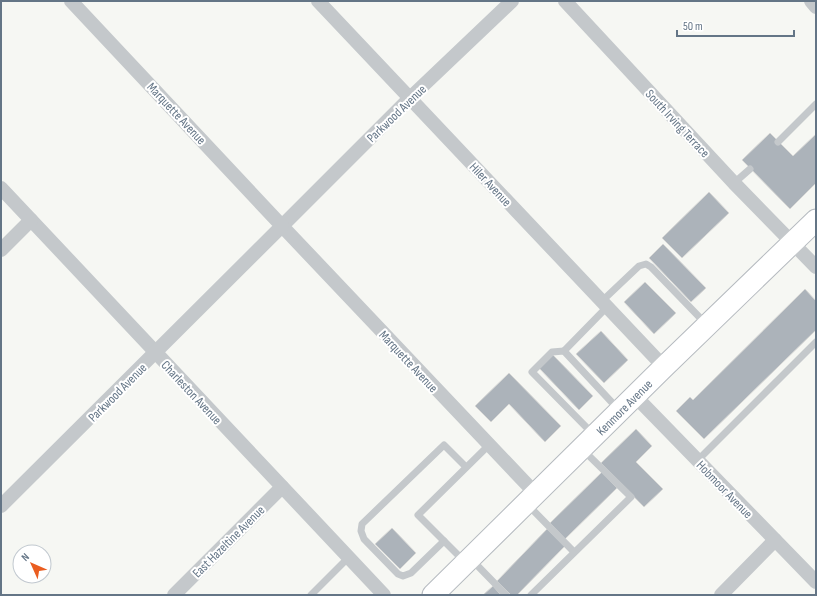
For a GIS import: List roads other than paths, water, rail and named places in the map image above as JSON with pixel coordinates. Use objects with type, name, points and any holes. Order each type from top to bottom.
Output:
[{"type":"main road","name":"Kenmore Avenue","points":[[433,595],[664,367],[816,220]]},
{"type":"street","name":"Marquette Avenue","points":[[71,1],[489,444],[531,499]]},
{"type":"street","name":"Hiler Avenue","points":[[318,1],[664,367]]},
{"type":"street","name":"Parkwood Avenue","points":[[1,506],[283,227],[410,98],[512,1]]},
{"type":"street","name":"South Irving Terrace","points":[[565,1],[734,183],[816,267]]},
{"type":"street","points":[[811,1],[816,7]]},
{"type":"street","name":"Charleston Avenue","points":[[1,188],[378,591]]},
{"type":"street","points":[[1,250],[31,220]]},
{"type":"street","name":"Hobmoor Avenue","points":[[635,396],[816,582]]},
{"type":"street","name":"East Hazeltine Avenue","points":[[174,595],[282,488]]},
{"type":"street","points":[[721,595],[776,540]]},
{"type":"lane","points":[[778,142],[816,104]]},
{"type":"lane","points":[[734,183],[750,169]]},
{"type":"lane","points":[[531,595],[631,497],[532,372],[552,352],[564,351],[639,266],[646,264],[651,267],[707,326]]},
{"type":"lane","points":[[697,461],[816,342]]},
{"type":"lane","points":[[564,351],[620,411]]},
{"type":"lane","points":[[489,444],[418,515],[506,595]]},
{"type":"lane","points":[[444,540],[411,573],[403,576],[398,574],[364,539],[361,532],[362,524],[444,446],[466,467]]},
{"type":"lane","points":[[531,499],[574,552]]},
{"type":"lane","points":[[311,595],[348,558]]}]
